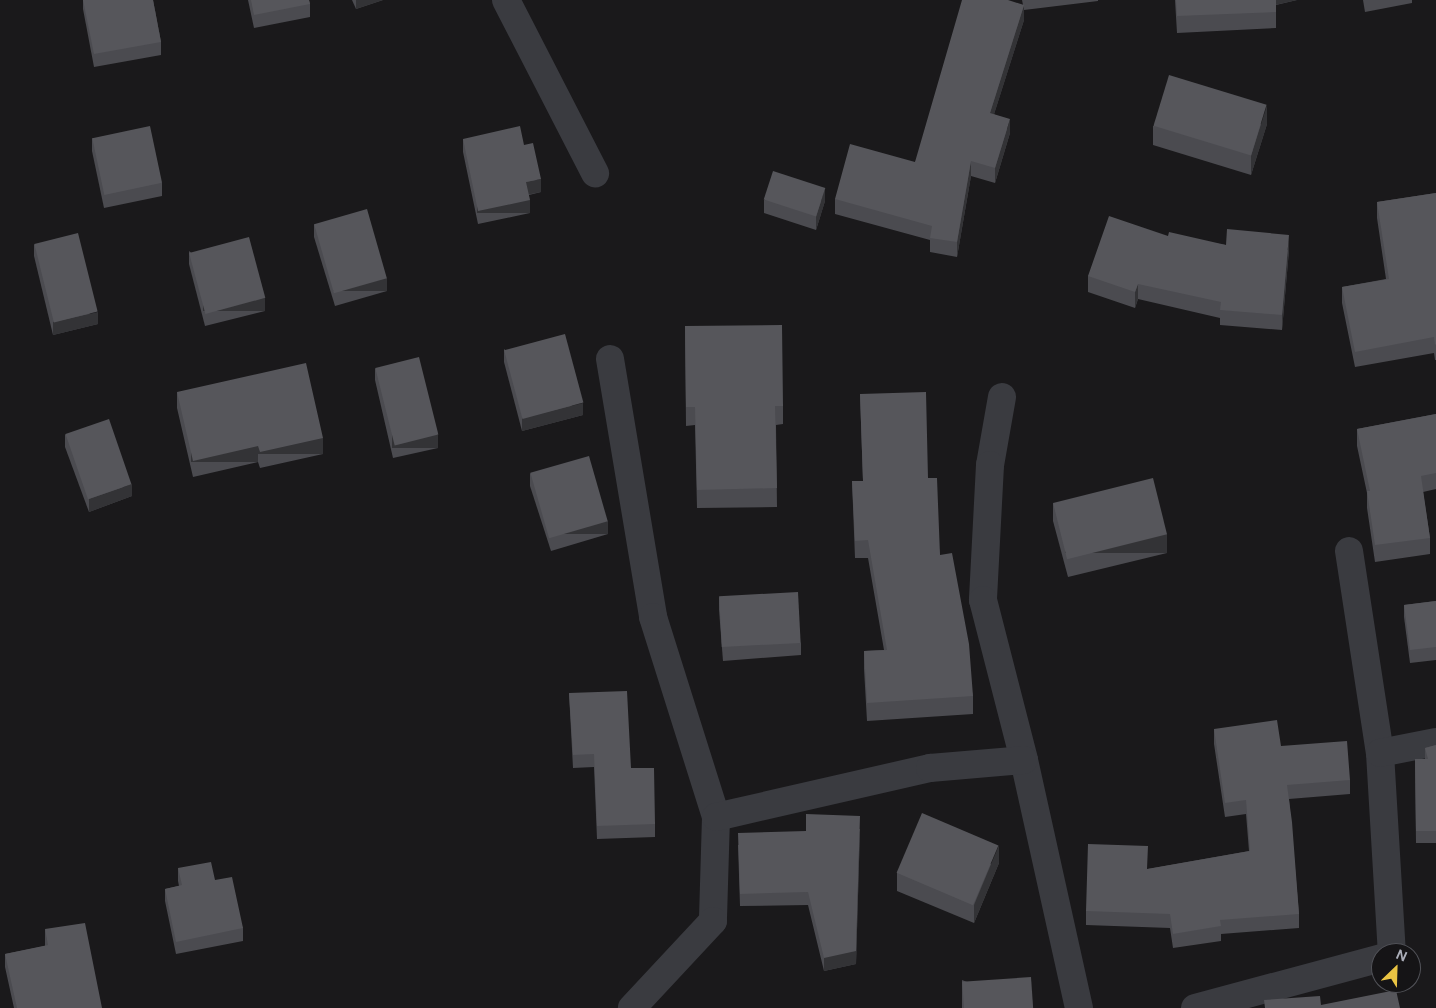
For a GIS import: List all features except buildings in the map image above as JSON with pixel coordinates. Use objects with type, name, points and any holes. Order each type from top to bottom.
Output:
[{"type":"street","points":[[506,0],[595,173]]},
{"type":"street","points":[[610,359],[653,617],[716,817],[713,921],[632,1008]]},
{"type":"street","points":[[1002,397],[990,465],[983,600],[1024,760],[1079,1008]]},
{"type":"street","points":[[1349,551],[1380,753],[1391,943]]},
{"type":"street","points":[[1380,753],[1436,742]]},
{"type":"street","points":[[716,817],[930,768],[1024,760]]},
{"type":"street","points":[[1195,1008],[1371,961]]}]
